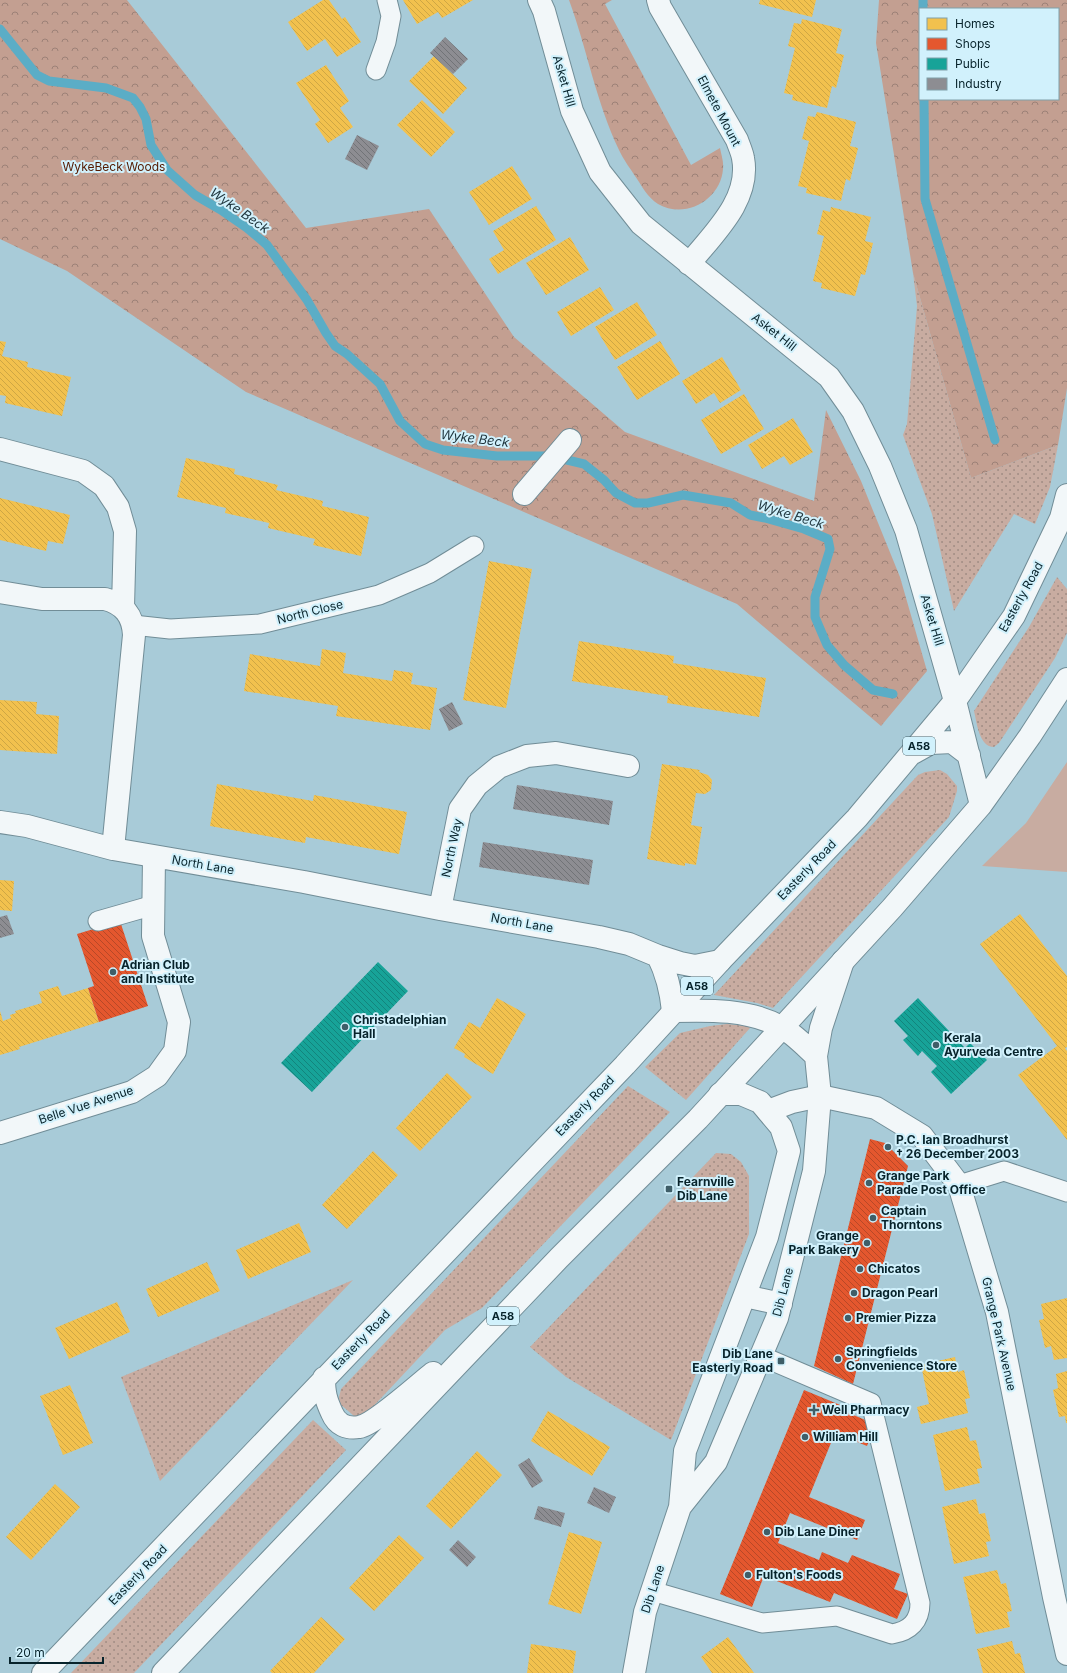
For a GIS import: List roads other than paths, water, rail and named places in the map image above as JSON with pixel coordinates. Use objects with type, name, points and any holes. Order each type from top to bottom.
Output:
[{"type":"street","name":"Asket Hill","points":[[539,0],[544,11],[572,111],[600,172],[640,224],[799,351],[829,377],[853,411],[880,466],[906,530],[955,701],[981,805]]},
{"type":"street","name":"Elmete Mount","points":[[658,0],[660,7],[737,140],[743,158],[743,177],[739,196],[730,212],[689,264]]},
{"type":"street","points":[[524,494],[570,440]]},
{"type":"street","points":[[0,449],[83,470],[104,486],[118,507],[125,531],[128,616],[134,635],[113,849]]},
{"type":"street","name":"Easterly Road","points":[[43,1673],[625,1065],[673,1011],[857,818],[955,701],[1014,616],[1061,518],[1067,495]]},
{"type":"street","points":[[0,592],[42,599],[105,599],[115,602],[128,616]]},
{"type":"street","name":"A58","points":[[163,1673],[498,1321],[698,1119],[892,908],[981,805],[1030,736],[1067,679]]},
{"type":"street","points":[[912,754],[931,743],[952,742],[969,755]]},
{"type":"street","name":"North Way","points":[[440,909],[460,810],[476,785],[499,767],[526,756],[556,753],[628,766]]},
{"type":"street","name":"North Lane","points":[[0,822],[27,826],[113,849],[154,857],[304,882],[440,909],[599,936],[629,944],[680,963],[695,966],[720,961]]},
{"type":"street","name":"Belle Vue Avenue","points":[[0,1133],[132,1092],[157,1076],[175,1051],[179,1022],[153,936],[154,857]]},
{"type":"street","points":[[658,956],[667,975],[671,989],[673,1011],[727,1012],[759,1018],[782,1027],[816,1056]]},
{"type":"street","name":"Dib Lane","points":[[680,1507],[716,1462],[777,1318],[814,1171],[820,1096],[816,1056],[821,1028],[843,961]]},
{"type":"street","name":"Dib Lane","points":[[634,1673],[645,1612],[680,1507],[685,1452],[767,1237],[789,1151],[781,1127],[760,1102],[740,1094],[720,1094]]},
{"type":"street","points":[[768,1111],[792,1102],[820,1096]]},
{"type":"street","name":"Grange Park Avenue","points":[[820,1096],[876,1108],[922,1136],[960,1185],[997,1312],[1054,1597],[1067,1654]]},
{"type":"street","points":[[745,1296],[781,1304]]},
{"type":"street","points":[[324,1378],[324,1394],[334,1419],[348,1428],[361,1427],[386,1411],[498,1321]]},
{"type":"lane","points":[[376,70],[386,42],[391,16],[386,0]]},
{"type":"lane","name":"North Close","points":[[128,616],[170,629],[260,624],[378,595],[430,573],[474,546]]},
{"type":"lane","points":[[98,921],[154,905]]},
{"type":"lane","points":[[960,1185],[1004,1171],[1067,1192]]},
{"type":"lane","points":[[652,1591],[762,1623],[837,1616],[892,1634],[902,1632],[910,1628],[918,1617],[920,1612],[920,1603],[870,1403],[761,1356]]},
{"type":"waterway","points":[[923,0],[923,8]]},
{"type":"waterway","name":"Wyke Beck","points":[[0,29],[37,75],[49,81],[106,88],[133,98],[140,107],[146,119],[151,145],[167,170],[195,195],[221,210],[247,228],[267,245],[307,300],[335,346],[347,354],[380,384],[400,421],[425,444],[443,450],[497,456],[550,456],[584,464],[604,480],[616,493],[635,503],[648,503],[683,495],[731,503],[750,515],[804,529],[828,539],[830,549],[815,597],[815,617],[827,645],[844,665],[873,690],[893,694]]},
{"type":"waterway","points":[[924,100],[925,199],[995,440]]},
{"type":"place","name":"Adrian Club and Institute","points":[[113,972]]},
{"type":"place","name":"Christadelphian Hall","points":[[345,1027]]},
{"type":"place","name":"Kerala Ayurveda Centre","points":[[936,1045]]},
{"type":"place","name":"P.C. Ian Broadhurst † 26 December 2003","points":[[888,1147]]},
{"type":"place","name":"Grange Park Parade Post Office","points":[[869,1183]]},
{"type":"place","name":"Fearnville Dib Lane","points":[[669,1189]]},
{"type":"place","name":"Captain Thorntons","points":[[873,1218]]},
{"type":"place","name":"Grange Park Bakery","points":[[867,1243]]},
{"type":"place","name":"Chicatos","points":[[860,1269]]},
{"type":"place","name":"Dragon Pearl","points":[[854,1293]]},
{"type":"place","name":"Premier Pizza","points":[[848,1318]]},
{"type":"place","name":"Springfields Convenience Store","points":[[838,1359]]},
{"type":"place","name":"Dib Lane Easterly Road","points":[[781,1361]]},
{"type":"place","name":"Well Pharmacy","points":[[814,1410]]},
{"type":"place","name":"William Hill","points":[[805,1437]]},
{"type":"place","name":"Dib Lane Diner","points":[[767,1532]]},
{"type":"place","name":"Fulton's Foods","points":[[748,1575]]},
{"type":"park label","name":"WykeBeck Woods","points":[[114,167]]}]
